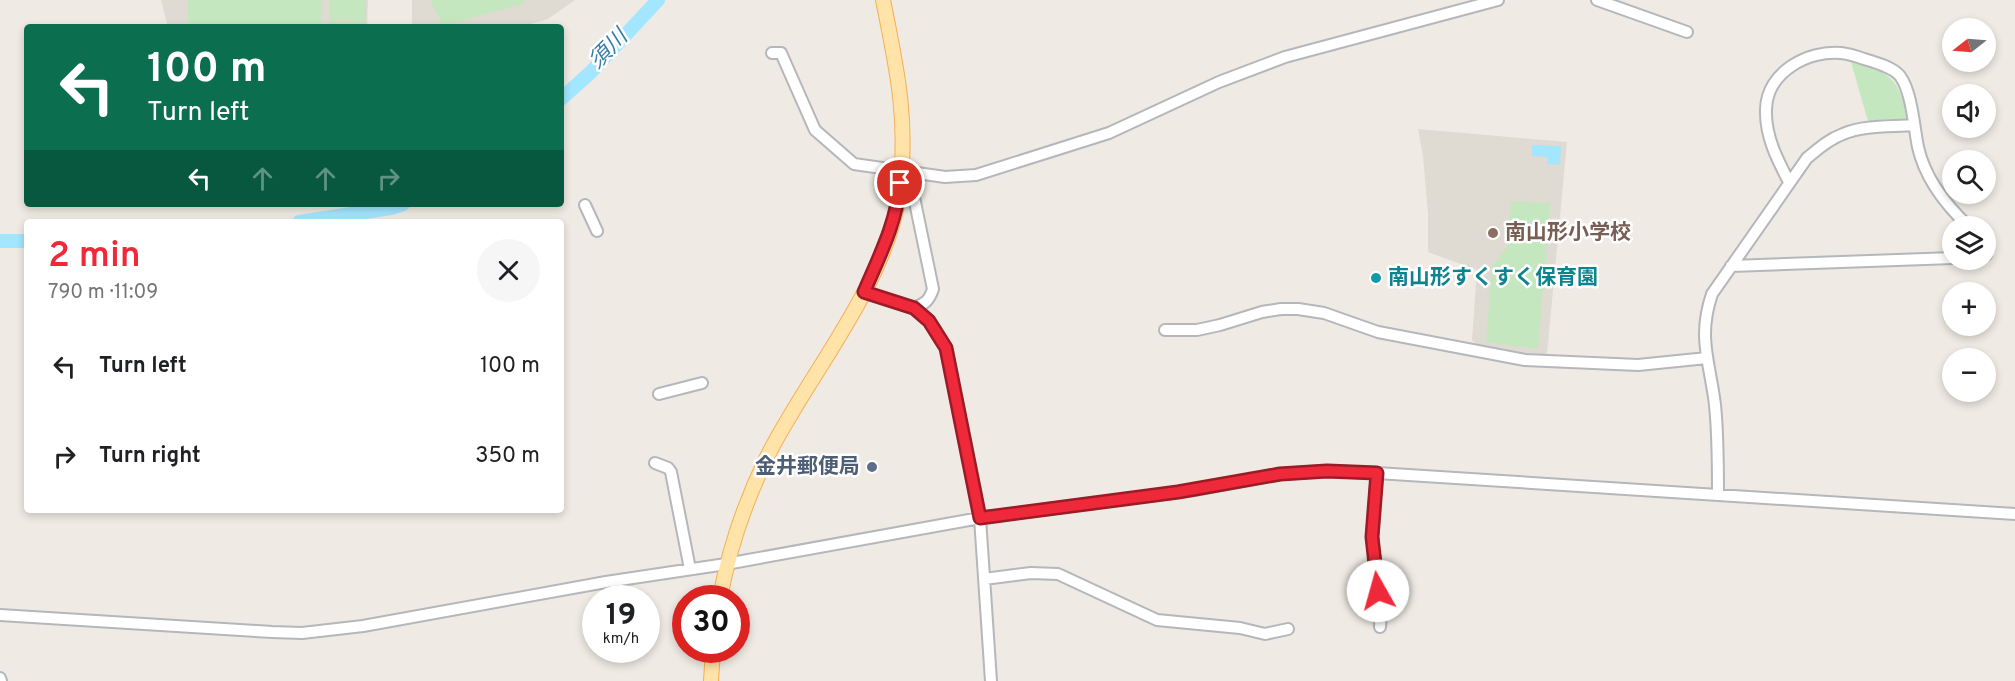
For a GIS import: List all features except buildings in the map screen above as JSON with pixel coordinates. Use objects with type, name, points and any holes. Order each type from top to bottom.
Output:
[{"type":"main road","points":[[722,585],[726,564],[742,512],[768,455],[864,292],[889,234],[905,171],[902,104],[883,0]]},
{"type":"main road","points":[[711,681],[712,663]]},
{"type":"street","points":[[772,53],[781,53],[815,130],[854,164],[945,177],[976,175],[1109,133],[1219,82],[1285,57],[1498,0]]},
{"type":"street","points":[[1597,0],[1687,32]]},
{"type":"street","points":[[1788,182],[1772,147],[1766,108],[1768,95],[1786,69],[1807,58],[1828,53],[1841,53],[1870,61],[1900,77],[1905,86],[1918,150],[1933,184],[1958,216]]},
{"type":"street","points":[[1718,494],[1717,423],[1704,335],[1708,304],[1712,294],[1788,182],[1807,158],[1824,144],[1842,134],[1870,128],[1914,125]]},
{"type":"street","points":[[905,171],[933,289],[930,298],[924,304],[914,308]]},
{"type":"street","points":[[585,205],[597,231]]},
{"type":"street","points":[[1731,266],[1942,258]]},
{"type":"street","points":[[864,292],[914,308],[929,321],[946,348],[980,518],[991,681]]},
{"type":"street","points":[[1165,330],[1197,330],[1262,312],[1298,309],[1324,313],[1378,332],[1525,360],[1638,365],[1707,358]]},
{"type":"street","points":[[658,394],[702,383]]},
{"type":"street","points":[[655,463],[663,465],[671,472],[690,569]]},
{"type":"street","points":[[0,615],[302,633],[363,626],[980,518],[1161,495],[1280,474],[1327,471],[2015,514]]},
{"type":"street","points":[[1377,473],[1372,537],[1381,611],[1380,627]]},
{"type":"street","points":[[984,579],[1031,573],[1058,574],[1157,620],[1240,628],[1265,634],[1288,629]]},
{"type":"shaded area","points":[[161,0],[368,0],[367,24],[167,24]]},
{"type":"shaded area","points":[[412,0],[575,0],[548,19],[530,24],[412,24]]},
{"type":"shaded area","name":"南山形小学校","points":[[1418,129],[1567,142],[1547,354],[1540,357],[1480,348],[1472,340],[1477,270],[1428,252],[1428,214],[1423,156]]},
{"type":"green space","points":[[188,0],[322,0],[322,24],[188,24]]},
{"type":"green space","points":[[329,0],[366,0],[366,20],[329,20]]},
{"type":"green space","points":[[430,0],[526,0],[523,4],[450,24],[442,24]]},
{"type":"green space","points":[[329,21],[366,21],[366,24],[329,24]]},
{"type":"green space","points":[[1859,61],[1880,71],[1893,82],[1902,97],[1909,119],[1905,122],[1871,124],[1867,118],[1851,62]]},
{"type":"green space","points":[[1511,201],[1550,203],[1538,349],[1486,342],[1492,266],[1508,246]]},
{"type":"water","points":[[1532,145],[1561,146],[1560,165],[1547,164],[1548,157],[1532,156]]},
{"type":"waterway","name":"須川","points":[[564,96],[591,72],[658,0]]},
{"type":"waterway","name":"須川","points":[[319,219],[394,207]]},
{"type":"waterway","name":"須川","points":[[0,241],[24,241]]},
{"type":"place","name":"南山形小学校","points":[[1493,233]]},
{"type":"place","name":"南山形すくすく保育園","points":[[1376,278]]},
{"type":"place","name":"金井郵便局","points":[[872,467]]},
{"type":"route","points":[[900,183],[889,234],[864,292],[914,308],[929,321],[940,336],[949,361],[980,518],[1194,490],[1280,474],[1327,471],[1377,473],[1372,537],[1378,591]]}]
